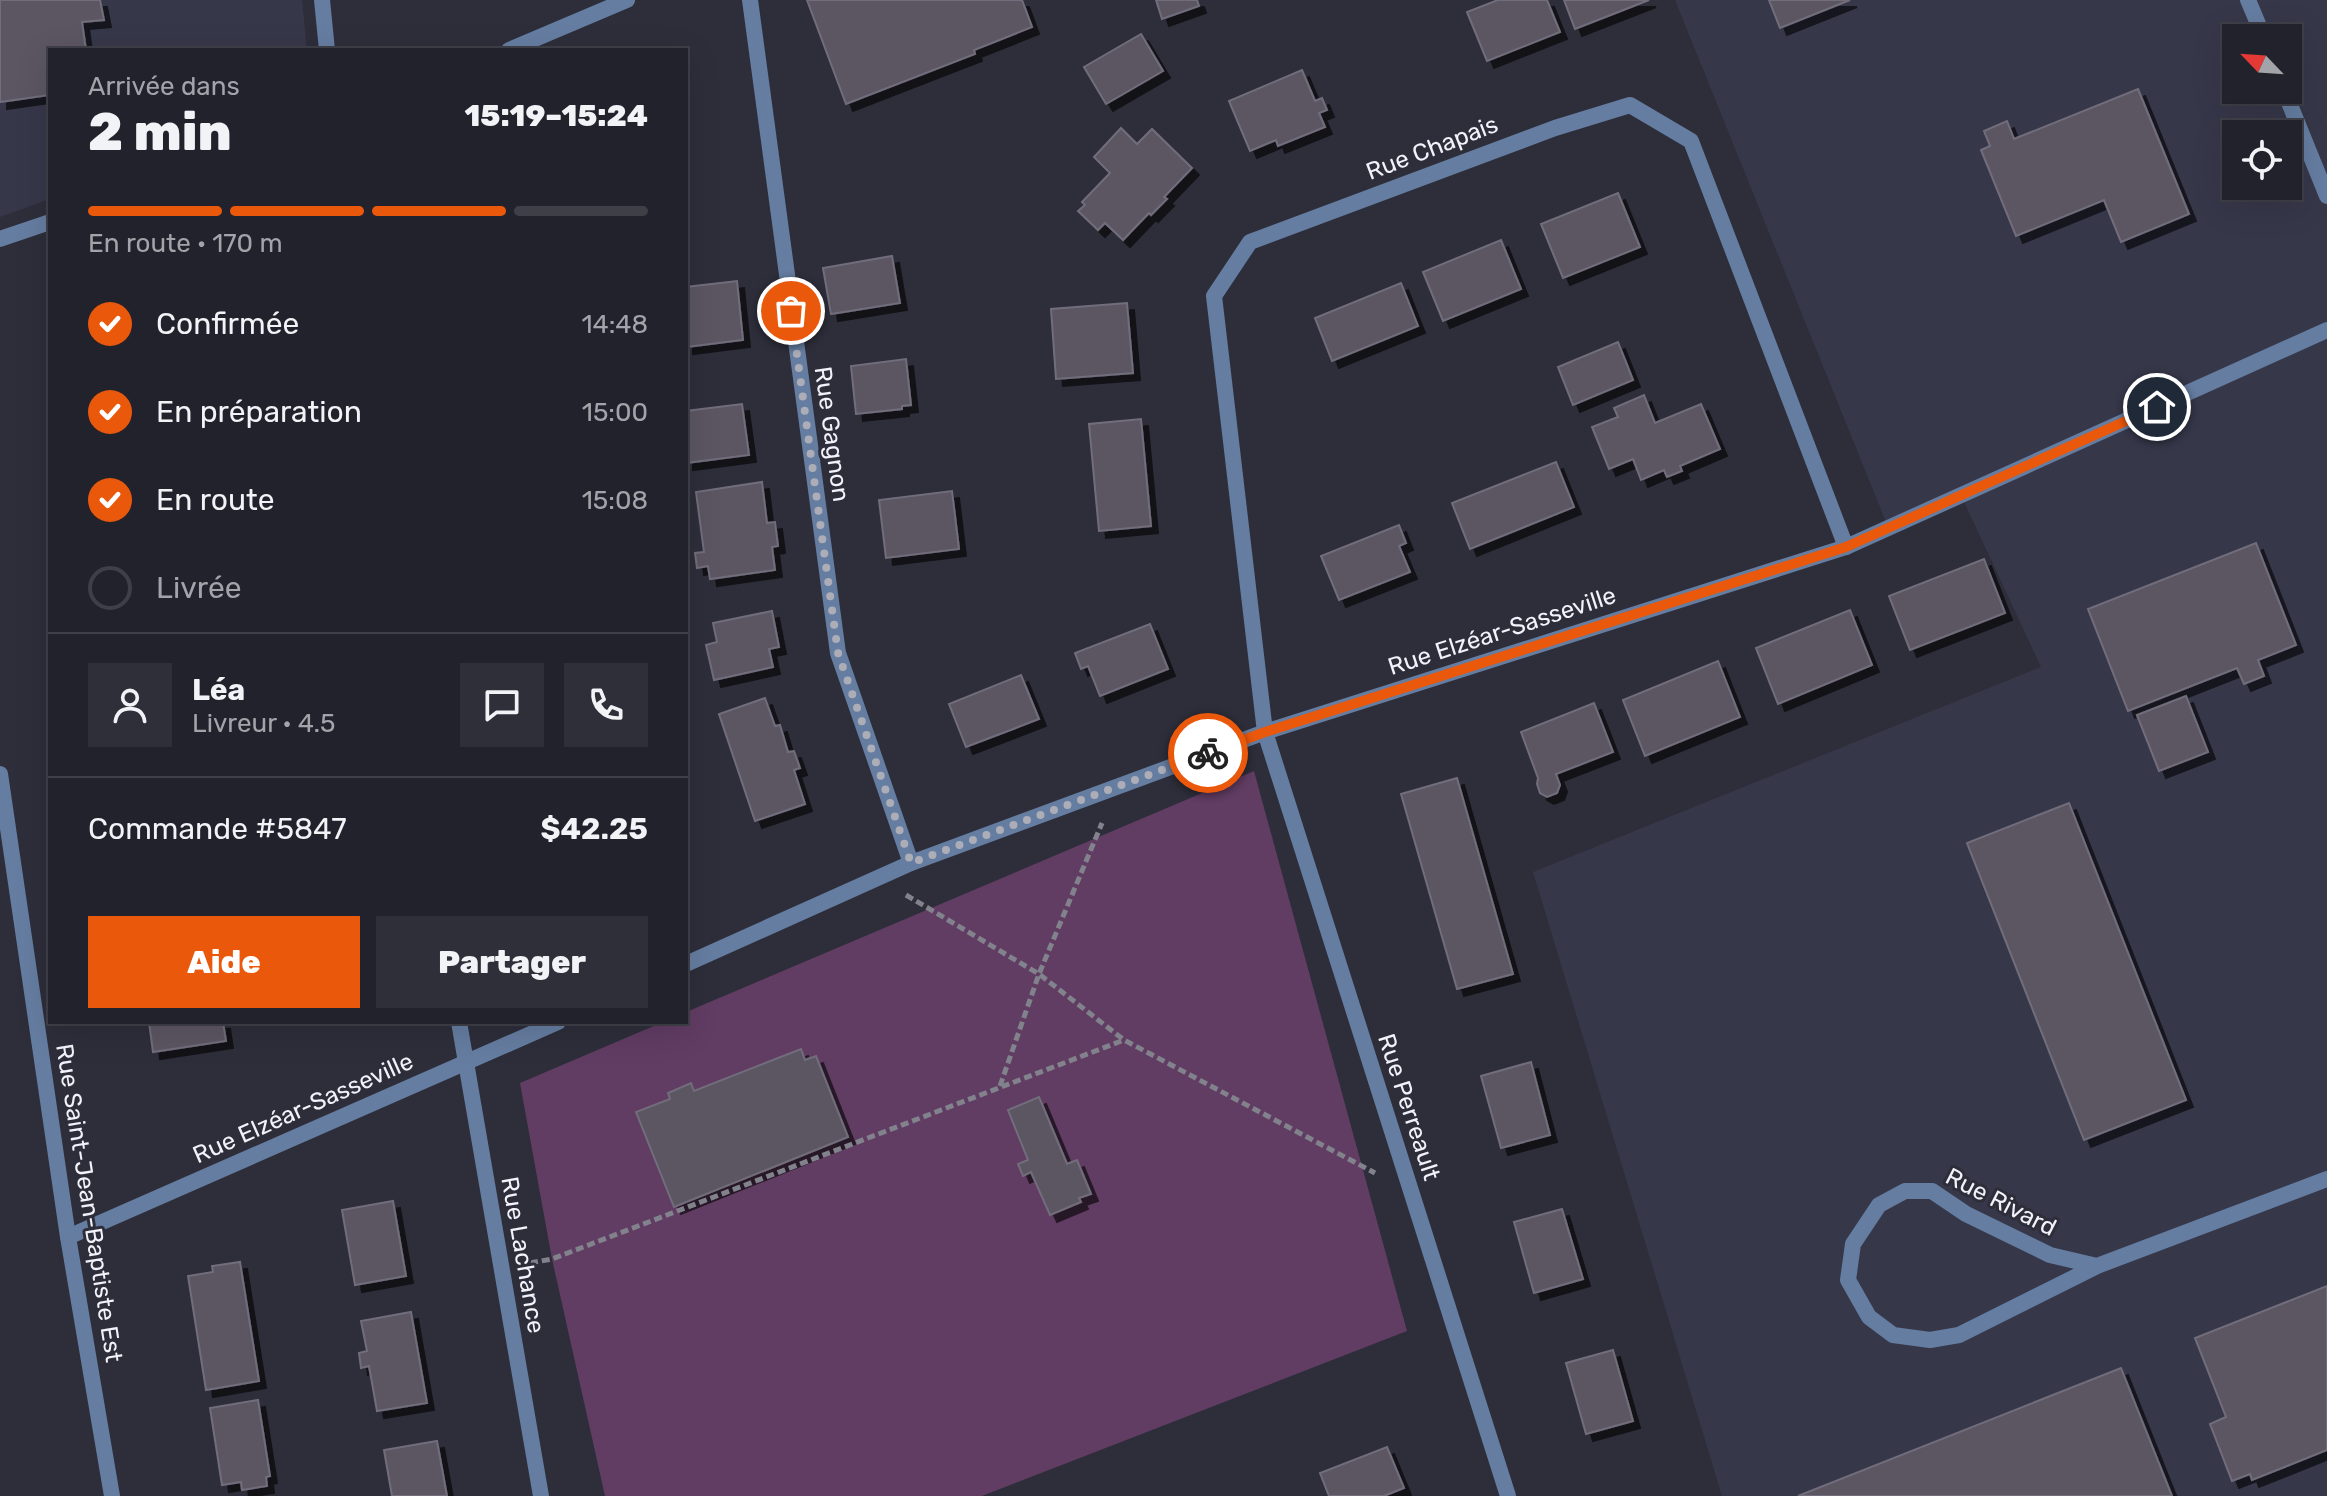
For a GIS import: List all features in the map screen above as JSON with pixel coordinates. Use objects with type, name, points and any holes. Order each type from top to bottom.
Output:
[{"type":"street","points":[[322,0],[327,48]]},
{"type":"street","points":[[514,48],[627,0]]},
{"type":"street","name":"Rue Gagnon","points":[[750,0],[838,653],[911,863]]},
{"type":"street","points":[[2248,0],[2258,24]]},
{"type":"street","points":[[2290,104],[2327,196]]},
{"type":"street","name":"Rue Chapais","points":[[1265,732],[1214,296],[1250,242],[1555,128],[1630,105],[1691,141],[1846,547]]},
{"type":"street","points":[[0,239],[48,223]]},
{"type":"street","name":"Rue Elzéar-Sasseville","points":[[688,963],[911,863],[1265,732],[1846,547],[2327,330]]},
{"type":"street","name":"Rue Perreault","points":[[1265,732],[1508,1496]]},
{"type":"street","name":"Rue Saint-Jean-Baptiste Est","points":[[0,774],[68,1237],[112,1496]]},
{"type":"street","name":"Rue Lachance","points":[[459,1024],[541,1496]]},
{"type":"street","name":"Rue Elzéar-Sasseville","points":[[68,1237],[554,1024]]},
{"type":"street","name":"Rue Rivard","points":[[2097,1266],[2050,1255],[1966,1214],[1932,1191],[1905,1191],[1879,1205],[1853,1244],[1848,1280],[1869,1317],[1893,1335],[1930,1340],[1959,1335],[2097,1266],[2327,1179]]},
{"type":"path","points":[[1000,1087],[1039,974],[1118,786]]},
{"type":"path","points":[[878,878],[1039,974],[1124,1040],[1411,1192]]},
{"type":"path","points":[[501,1269],[552,1259],[1124,1040]]},
{"type":"shaded area","points":[[0,0],[302,0],[307,48],[48,48],[48,200],[0,217]]},
{"type":"shaded area","points":[[1675,0],[2327,0],[2327,1496],[1722,1496],[1533,872],[2041,667],[1960,493],[1886,522]]},
{"type":"shaded area","points":[[1254,771],[1407,1331],[982,1496],[605,1496],[552,1259],[520,1083],[658,1024],[688,1024],[688,1011]]},
{"type":"building","points":[[0,0],[100,0],[104,20],[82,22],[86,48],[48,48],[48,95],[0,102]]},
{"type":"building","points":[[807,0],[1022,0],[1032,27],[974,50],[975,54],[846,104]]},
{"type":"building","points":[[1156,0],[1197,0],[1199,6],[1162,19]]},
{"type":"building","points":[[1498,0],[1547,0],[1560,32],[1487,61],[1467,12]]},
{"type":"building","points":[[1564,0],[1649,0],[1575,29]]},
{"type":"building","points":[[1769,0],[1850,0],[1780,28]]},
{"type":"building","points":[[1141,34],[1163,71],[1106,104],[1084,67]]},
{"type":"building","points":[[1302,70],[1315,101],[1322,98],[1327,110],[1319,113],[1325,127],[1278,146],[1276,140],[1250,151],[1229,101]]},
{"type":"building","points":[[2138,89],[2189,214],[2121,242],[2104,200],[2016,236],[1981,150],[1990,146],[1984,131],[2007,121],[2014,139]]},
{"type":"building","points":[[1121,128],[1137,144],[1152,129],[1192,168],[1164,197],[1167,199],[1123,240],[1105,223],[1098,230],[1078,211],[1085,205],[1082,202],[1110,173],[1094,157]]},
{"type":"building","points":[[1618,193],[1640,247],[1563,278],[1541,224]]},
{"type":"building","points":[[1501,240],[1521,289],[1443,321],[1423,272]]},
{"type":"building","points":[[892,256],[900,303],[831,314],[823,268]]},
{"type":"building","points":[[737,281],[743,340],[688,347],[688,287]]},
{"type":"building","points":[[1401,283],[1418,326],[1332,361],[1315,318]]},
{"type":"building","points":[[1127,303],[1133,373],[1056,379],[1051,309]]},
{"type":"building","points":[[1618,342],[1633,380],[1573,405],[1558,367]]},
{"type":"building","points":[[906,359],[911,405],[902,406],[902,409],[856,414],[851,366]]},
{"type":"building","points":[[1644,395],[1655,423],[1701,404],[1720,449],[1680,466],[1682,471],[1667,477],[1664,470],[1641,480],[1633,459],[1609,469],[1592,427],[1618,417],[1614,408]]},
{"type":"building","points":[[742,404],[749,455],[688,463],[688,411]]},
{"type":"building","points":[[1141,419],[1151,526],[1099,531],[1089,424]]},
{"type":"building","points":[[1556,462],[1574,507],[1470,549],[1452,503]]},
{"type":"building","points":[[762,482],[767,523],[775,522],[778,546],[772,547],[775,570],[710,579],[708,566],[697,568],[695,553],[704,552],[696,492]]},
{"type":"building","points":[[952,491],[959,549],[886,558],[879,500]]},
{"type":"building","points":[[1399,525],[1406,543],[1399,546],[1410,572],[1339,600],[1321,556]]},
{"type":"building","points":[[2256,543],[2296,645],[2258,660],[2264,676],[2244,684],[2237,668],[2128,711],[2088,609]]},
{"type":"building","points":[[1984,559],[2005,613],[1910,650],[1889,596]]},
{"type":"building","points":[[1850,610],[1872,665],[1778,704],[1756,648]]},
{"type":"building","points":[[772,611],[779,647],[769,649],[773,667],[714,680],[706,645],[717,642],[713,623]]},
{"type":"building","points":[[1150,624],[1168,669],[1100,696],[1088,666],[1081,669],[1075,653]]},
{"type":"building","points":[[1718,661],[1740,717],[1645,756],[1623,700]]},
{"type":"building","points":[[1021,675],[1039,719],[966,747],[949,704]]},
{"type":"building","points":[[2186,696],[2208,752],[2159,771],[2137,715]]},
{"type":"building","points":[[765,698],[775,726],[780,725],[788,752],[794,751],[800,768],[794,770],[805,804],[755,821],[719,714]]},
{"type":"building","points":[[1594,703],[1613,752],[1556,774],[1560,785],[1557,793],[1547,797],[1540,793],[1538,778],[1521,732]]},
{"type":"building","points":[[1457,778],[1513,974],[1457,989],[1401,794]]},
{"type":"building","points":[[2069,803],[2186,1100],[2084,1140],[1967,843]]},
{"type":"building","points":[[149,1024],[223,1024],[226,1041],[153,1052]]},
{"type":"building","points":[[801,1049],[805,1060],[816,1056],[848,1137],[674,1207],[636,1112],[670,1099],[668,1093],[691,1083],[694,1091]]},
{"type":"building","points":[[1531,1062],[1550,1135],[1501,1148],[1481,1076]]},
{"type":"building","points":[[1039,1097],[1067,1164],[1077,1160],[1091,1194],[1079,1198],[1081,1202],[1050,1215],[1031,1172],[1023,1176],[1018,1164],[1028,1160],[1008,1110]]},
{"type":"building","points":[[393,1201],[406,1276],[355,1285],[342,1210]]},
{"type":"building","points":[[1562,1209],[1583,1279],[1534,1293],[1514,1222]]},
{"type":"building","points":[[240,1262],[259,1381],[206,1390],[188,1276],[213,1272],[212,1266]]},
{"type":"building","points":[[2327,1286],[2327,1450],[2252,1480],[2250,1474],[2232,1481],[2210,1424],[2226,1417],[2195,1338]]},
{"type":"building","points":[[411,1312],[427,1403],[377,1411],[369,1366],[361,1368],[359,1353],[367,1351],[361,1321]]},
{"type":"building","points":[[1613,1350],[1633,1421],[1586,1434],[1566,1363]]},
{"type":"building","points":[[2121,1368],[2172,1496],[1798,1496]]},
{"type":"building","points":[[258,1400],[270,1476],[266,1477],[267,1486],[242,1490],[241,1482],[222,1485],[210,1408]]},
{"type":"building","points":[[437,1441],[447,1496],[392,1496],[384,1450]]},
{"type":"building","points":[[1387,1447],[1404,1488],[1384,1496],[1329,1496],[1320,1473]]},
{"type":"way so far","points":[[791,311],[838,653],[911,863],[1208,753]]},
{"type":"route","points":[[1208,753],[1265,732],[1846,547],[2157,407]]}]
